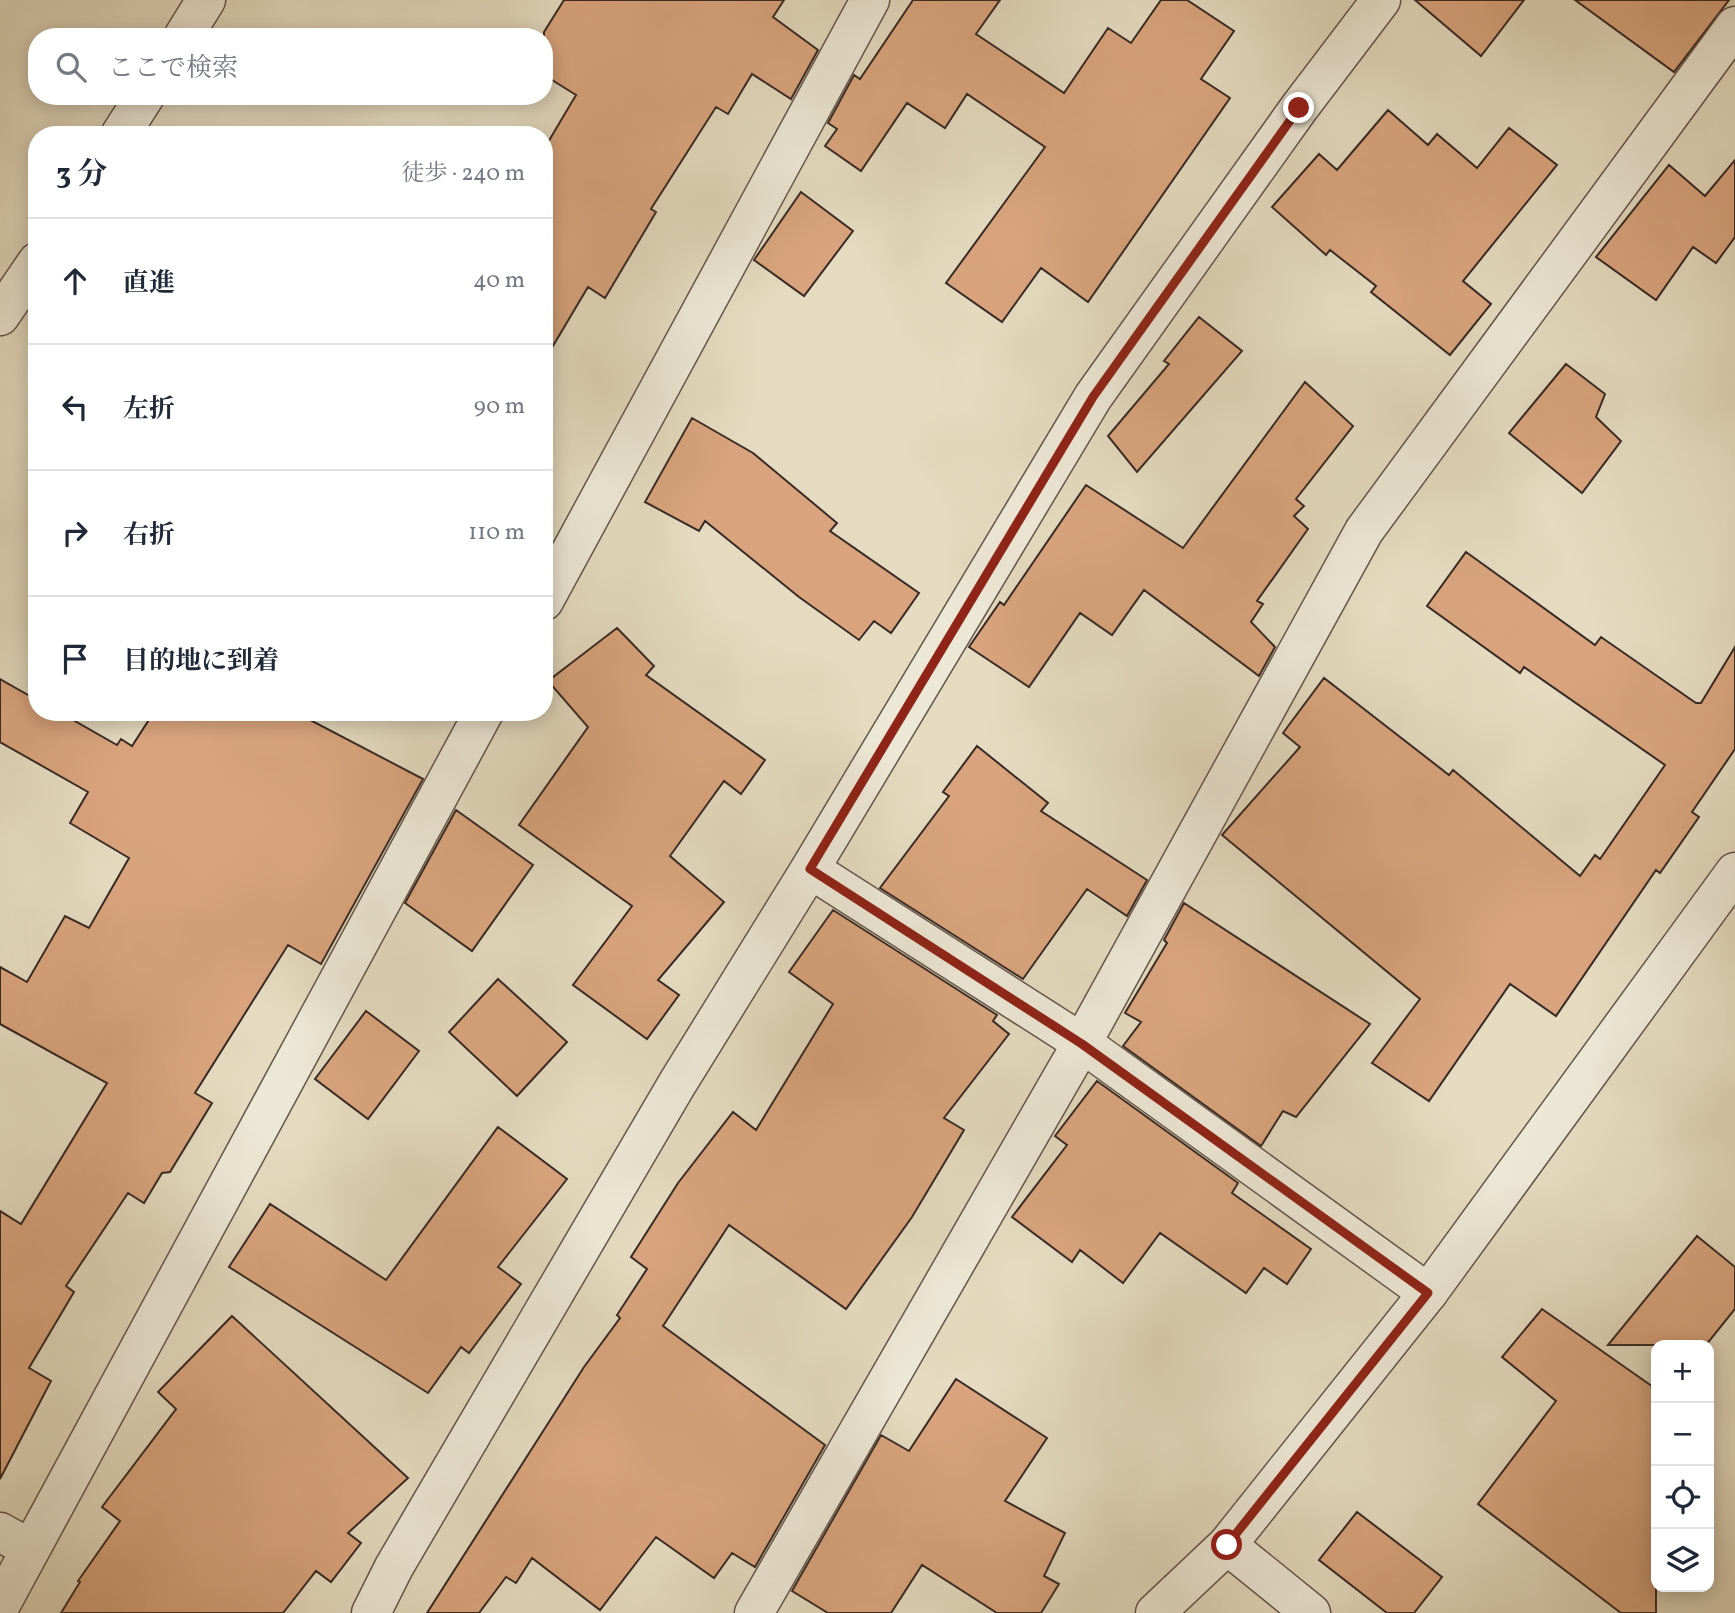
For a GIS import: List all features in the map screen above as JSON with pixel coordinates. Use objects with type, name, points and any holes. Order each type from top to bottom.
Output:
[{"type":"street","points":[[189,28],[206,0]]},
{"type":"street","points":[[553,584],[870,0]]},
{"type":"street","points":[[371,1613],[394,1567],[677,1084],[810,869],[1093,397],[1291,119],[1381,0]]},
{"type":"street","points":[[754,1613],[1082,1044],[1364,531],[1735,26]]},
{"type":"street","points":[[126,126],[139,105]]},
{"type":"street","points":[[0,316],[28,275]]},
{"type":"street","points":[[0,1606],[15,1541],[480,721]]},
{"type":"street","points":[[810,869],[1082,1044],[1428,1293]]},
{"type":"street","points":[[1154,1613],[1227,1545],[1428,1293],[1735,872]]},
{"type":"street","points":[[1227,1545],[1311,1613]]},
{"type":"building","points":[[564,0],[784,0],[773,17],[818,50],[791,99],[752,74],[728,114],[716,107],[651,209],[656,212],[605,298],[588,287],[553,346],[553,134],[576,95],[553,81],[553,28],[546,28]]},
{"type":"building","points":[[913,0],[1000,0],[976,34],[1064,93],[1108,28],[1131,43],[1161,0],[1187,0],[1234,31],[1201,79],[1230,98],[1088,302],[1041,268],[1002,322],[946,283],[1045,147],[967,94],[945,128],[907,103],[861,171],[825,146],[837,129],[828,123],[854,75],[860,79]]},
{"type":"building","points":[[1415,0],[1524,0],[1481,56]]},
{"type":"building","points":[[1575,0],[1729,0],[1674,72]]},
{"type":"building","points":[[1388,110],[1428,145],[1437,134],[1477,168],[1509,128],[1557,165],[1463,281],[1491,304],[1450,355],[1371,292],[1376,286],[1330,250],[1326,255],[1272,207],[1319,154],[1337,170]]},
{"type":"building","points":[[1735,160],[1735,237],[1716,263],[1693,247],[1656,300],[1596,257],[1669,165],[1705,196]]},
{"type":"building","points":[[801,192],[853,231],[804,296],[754,260]]},
{"type":"building","points":[[1199,317],[1242,351],[1137,472],[1108,436],[1169,364],[1164,361]]},
{"type":"building","points":[[1566,364],[1605,394],[1596,417],[1621,441],[1582,493],[1509,433]]},
{"type":"building","points":[[1305,382],[1353,426],[1296,499],[1304,506],[1294,516],[1308,529],[1257,601],[1263,604],[1251,622],[1275,647],[1259,676],[1144,590],[1112,635],[1080,613],[1029,687],[969,647],[1000,602],[1004,605],[1086,485],[1183,548]]},
{"type":"building","points":[[692,418],[753,453],[837,523],[830,531],[919,593],[891,633],[874,621],[859,640],[799,597],[705,521],[699,531],[645,502]]},
{"type":"building","points":[[1466,552],[1595,645],[1601,637],[1696,703],[1701,703],[1735,647],[1735,749],[1692,812],[1699,817],[1660,873],[1656,870],[1556,1016],[1510,984],[1429,1101],[1372,1063],[1420,999],[1222,835],[1300,747],[1283,733],[1324,678],[1449,775],[1453,770],[1580,876],[1595,855],[1600,859],[1665,765],[1524,667],[1520,673],[1427,606]]},
{"type":"building","points":[[617,628],[654,666],[646,675],[765,760],[741,794],[724,781],[670,856],[724,902],[658,980],[679,995],[647,1039],[573,985],[632,906],[519,825],[588,727],[553,687],[553,677]]},
{"type":"building","points":[[0,679],[28,695],[28,721],[75,721],[117,745],[121,739],[132,746],[148,721],[312,721],[423,779],[321,964],[288,945],[195,1093],[212,1103],[170,1172],[162,1173],[144,1203],[128,1193],[66,1286],[74,1292],[29,1368],[51,1381],[0,1479],[0,1211],[21,1224],[107,1083],[0,1024],[0,967],[27,982],[65,916],[89,928],[129,858],[70,823],[88,792],[0,742]]},
{"type":"building","points":[[977,746],[1048,803],[1041,811],[1147,880],[1127,916],[1087,889],[1023,979],[880,888],[949,796],[943,792]]},
{"type":"building","points":[[456,810],[533,865],[472,951],[405,903]]},
{"type":"building","points":[[1184,903],[1370,1024],[1296,1117],[1283,1111],[1261,1146],[1123,1046],[1141,1022],[1125,1013],[1167,943],[1164,940]]},
{"type":"building","points":[[833,910],[997,1015],[993,1021],[1009,1034],[944,1118],[964,1130],[912,1217],[846,1309],[729,1225],[663,1326],[825,1445],[755,1567],[732,1553],[714,1578],[656,1537],[600,1610],[532,1558],[516,1583],[506,1577],[479,1613],[427,1613],[584,1367],[620,1318],[617,1315],[647,1269],[631,1257],[678,1183],[733,1112],[756,1130],[833,1004],[789,972]]},
{"type":"building","points":[[498,979],[567,1042],[517,1096],[449,1032]]},
{"type":"building","points":[[366,1011],[419,1051],[368,1119],[315,1079]]},
{"type":"building","points":[[1097,1081],[1238,1183],[1232,1193],[1311,1249],[1287,1284],[1264,1268],[1246,1293],[1160,1233],[1123,1283],[1080,1250],[1072,1262],[1012,1217],[1067,1145],[1055,1136]]},
{"type":"building","points":[[498,1127],[567,1179],[498,1267],[521,1284],[469,1353],[461,1347],[428,1393],[229,1267],[270,1204],[386,1280]]},
{"type":"building","points":[[1697,1236],[1735,1267],[1735,1309],[1710,1340],[1651,1340],[1651,1345],[1608,1345]]},
{"type":"building","points":[[1542,1309],[1651,1385],[1651,1592],[1656,1592],[1656,1613],[1621,1613],[1478,1504],[1556,1401],[1502,1357]]},
{"type":"building","points":[[232,1316],[408,1478],[348,1533],[361,1543],[331,1582],[316,1571],[283,1613],[61,1613],[80,1582],[78,1581],[120,1521],[102,1507],[176,1409],[158,1392]]},
{"type":"building","points":[[956,1379],[1047,1438],[1005,1501],[1065,1533],[1044,1576],[1059,1584],[1041,1613],[997,1613],[922,1565],[891,1613],[828,1613],[792,1591],[881,1435],[909,1451]]},
{"type":"building","points":[[1357,1512],[1442,1577],[1414,1613],[1387,1613],[1319,1560]]},
{"type":"route","points":[[1227,1545],[1428,1293],[1082,1044],[810,869],[1093,397],[1299,108]]}]
